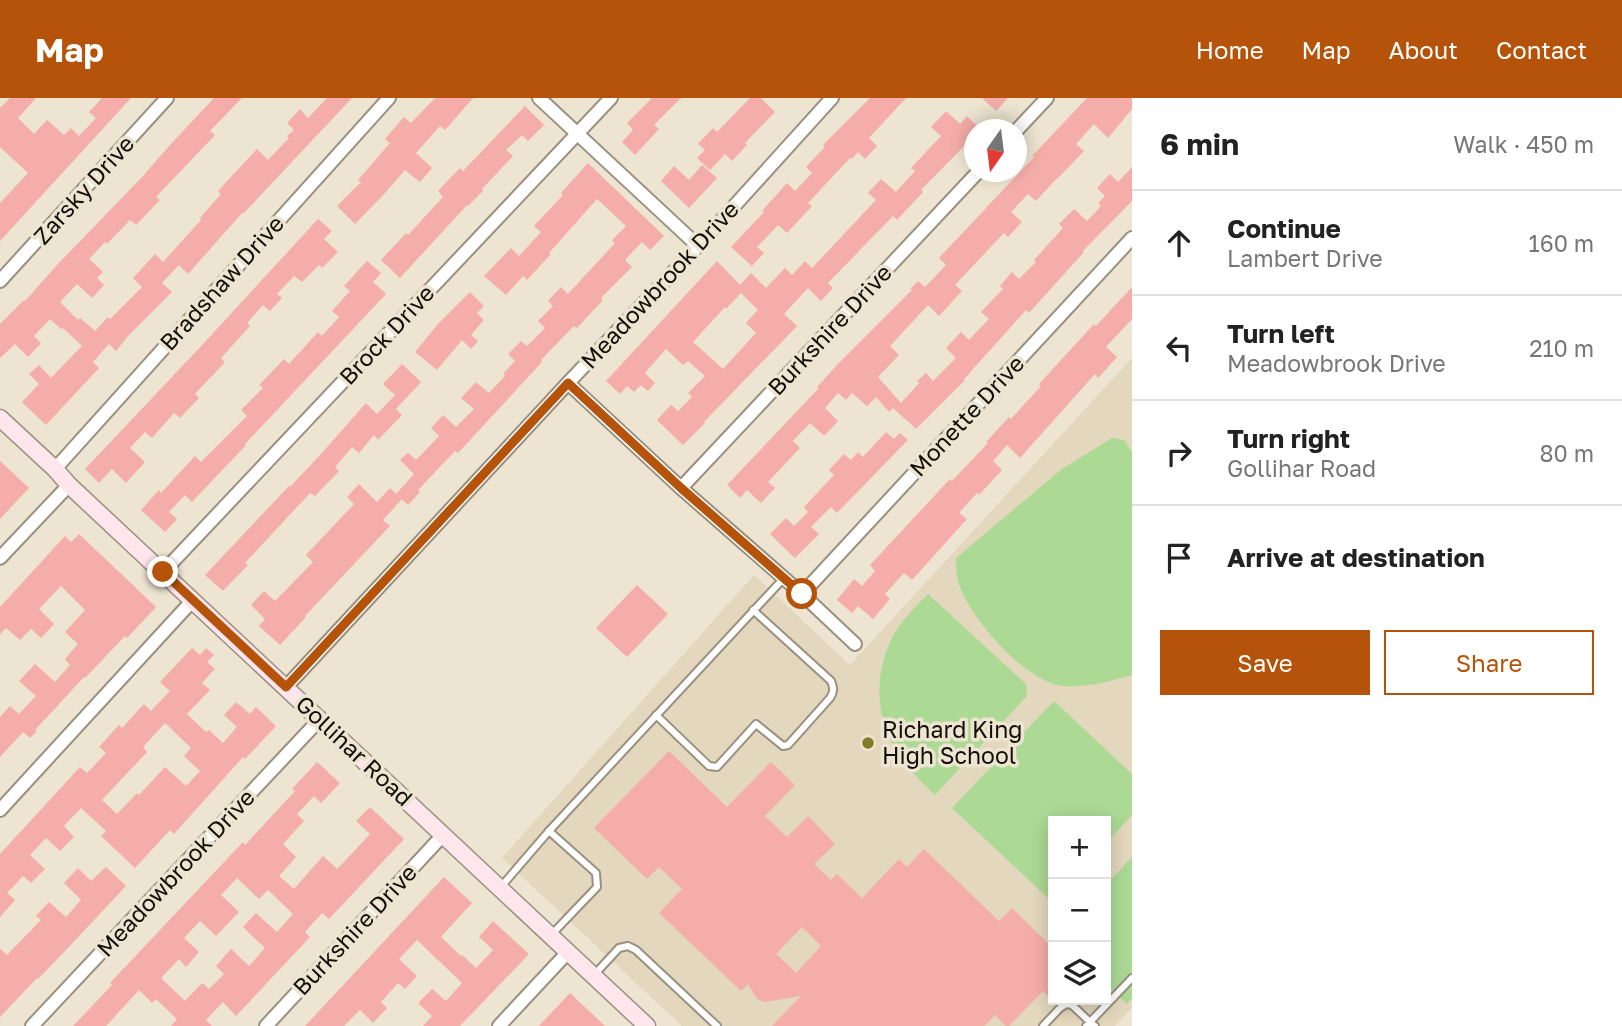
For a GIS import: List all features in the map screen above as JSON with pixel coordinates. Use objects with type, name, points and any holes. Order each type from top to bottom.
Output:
[{"type":"street","name":"Zarsky Drive","points":[[0,281],[167,98]]},
{"type":"street","points":[[539,98],[698,246]]},
{"type":"street","name":"Brock Drive","points":[[163,572],[611,98]]},
{"type":"street","name":"Meadowbrook Drive","points":[[286,687],[698,246],[832,98]]},
{"type":"street","points":[[1027,120],[1047,98]]},
{"type":"street","name":"Bradshaw Drive","points":[[55,469],[386,99]]},
{"type":"street","name":"Burkshire Drive","points":[[681,488],[969,182]]},
{"type":"street","name":"Monette Drive","points":[[802,594],[1132,238]]},
{"type":"street","points":[[568,383],[855,644]]},
{"type":"street","name":"Gollihar Road","points":[[0,418],[647,1026]]},
{"type":"street","points":[[0,558],[69,485]]},
{"type":"street","points":[[0,810],[192,600]]},
{"type":"street","name":"Meadowbrook Drive","points":[[32,1026],[320,719]]},
{"type":"street","name":"Burkshire Drive","points":[[266,1026],[443,835]]},
{"type":"street","points":[[499,1026],[568,952]]},
{"type":"lane","points":[[499,888],[784,578]]},
{"type":"lane","points":[[656,715],[709,766],[717,767],[756,724],[783,746],[788,745],[830,698],[834,687],[831,681],[753,610]]},
{"type":"lane","points":[[549,831],[596,873],[597,881],[597,887],[551,935]]},
{"type":"lane","points":[[593,975],[619,948],[628,946],[636,950],[717,1026]]},
{"type":"lane","points":[[1043,1026],[1066,1004],[1072,1004],[1090,1025],[1132,978]]},
{"type":"shaded area","name":"Richard King High School","points":[[1132,358],[1132,1008],[1115,1026],[682,1026],[502,858],[754,575],[850,665]]},
{"type":"green space","points":[[1112,438],[1124,440],[1132,452],[1132,675],[1090,685],[1063,686],[1049,682],[1019,664],[992,636],[961,590],[956,558],[1062,469]]},
{"type":"green space","points":[[928,594],[1026,684],[1027,696],[935,795],[897,752],[887,732],[880,705],[880,677],[887,649],[905,619]]},
{"type":"green space","points":[[1054,701],[1132,774],[1132,815],[1111,838],[1111,816],[1048,816],[1048,898],[952,808]]},
{"type":"green space","points":[[1132,857],[1132,998],[1127,1004],[1111,989],[1111,880]]},
{"type":"building","points":[[10,98],[36,98],[18,118],[34,134],[47,120],[64,135],[71,128],[79,136],[96,118],[89,112],[102,98],[131,98],[0,241],[0,203],[28,173],[0,147],[0,108]]},
{"type":"building","points":[[214,98],[242,98],[210,131],[215,135],[156,197],[160,200],[136,225],[130,220],[89,259],[103,272],[97,278],[104,285],[92,298],[77,284],[60,302],[78,320],[80,318],[95,331],[142,287],[133,278],[155,254],[163,262],[201,220],[221,194],[218,191],[257,149],[268,160],[289,138],[287,136],[294,130],[287,123],[300,109],[308,118],[327,98],[352,98],[188,274],[179,265],[162,283],[172,292],[116,351],[109,344],[93,362],[99,368],[46,425],[22,402],[39,384],[29,374],[39,365],[51,378],[82,346],[50,319],[34,336],[41,343],[28,357],[15,344],[0,358],[0,324],[25,301]]},
{"type":"building","points":[[435,98],[473,98],[445,130],[440,126],[416,153],[432,168],[420,182],[405,170],[355,224],[337,206],[361,182],[358,180],[390,143],[385,139],[404,117],[411,123]]},
{"type":"building","points":[[652,98],[681,98],[654,125],[659,129],[635,155],[622,142],[633,130],[627,123]]},
{"type":"building","points":[[750,98],[761,98],[775,112],[745,143],[747,145],[732,161],[725,154],[710,170],[697,158],[705,150],[698,144],[713,128],[717,132]]},
{"type":"building","points":[[870,98],[906,98],[869,138],[877,146],[865,159],[858,152],[850,158],[808,203],[812,206],[787,233],[778,225],[757,247],[764,253],[752,266],[731,247],[787,183],[795,191],[812,173],[806,167],[825,147],[823,145]]},
{"type":"building","points":[[982,98],[1008,98],[996,111]]},
{"type":"building","points":[[1087,98],[1132,98],[1132,109],[1108,138],[1094,124],[1076,144],[1084,151],[1036,201],[1028,194],[1011,212],[1022,222],[1008,237],[1004,233],[955,285],[962,291],[939,316],[928,305],[890,346],[899,355],[878,377],[901,403],[926,373],[933,381],[956,358],[946,348],[961,332],[969,340],[989,319],[981,312],[1003,289],[1000,286],[1012,272],[1019,279],[1036,262],[1034,260],[1063,228],[1059,224],[1074,209],[1087,221],[1101,206],[1098,203],[1105,196],[1097,188],[1110,174],[1118,182],[1132,167],[1132,201],[1083,251],[1029,313],[1026,310],[965,380],[916,429],[893,408],[889,412],[876,397],[867,406],[852,393],[846,400],[838,393],[825,408],[838,421],[824,436],[810,423],[793,441],[800,448],[768,482],[775,488],[761,503],[747,490],[740,498],[727,485],[819,388],[817,387],[837,365],[912,290],[910,289],[918,281],[925,287],[946,265],[939,258],[1010,182],[1027,182],[1027,164],[1034,157],[1032,156]]},
{"type":"building","points":[[525,106],[544,125],[528,141],[522,135],[506,150],[513,156],[400,278],[381,260],[443,197],[438,191],[460,168],[463,171]]},
{"type":"building","points":[[946,111],[960,124],[964,119],[964,146],[921,190],[923,192],[897,220],[893,216],[828,283],[833,288],[821,301],[808,288],[784,314],[797,326],[683,445],[657,420],[671,405],[678,411],[692,397],[688,393],[705,376],[688,361],[683,365],[666,349],[645,373],[655,383],[648,391],[641,385],[634,392],[627,386],[620,394],[606,381],[717,261],[740,285],[751,273],[766,288],[785,268],[792,275],[805,261],[812,268],[876,200],[868,193],[881,179],[896,192],[915,171],[911,168],[941,136],[931,127]],"holes":[[[741,293],[758,310],[746,323],[756,333],[723,369],[693,342]]]},
{"type":"building","points":[[588,163],[664,236],[650,250],[642,242],[625,260],[632,267],[601,298],[603,300],[541,360],[458,453],[455,451],[418,490],[420,492],[408,505],[396,494],[414,474],[400,460],[408,453],[416,460],[439,436],[431,428],[443,415],[456,427],[474,409],[461,398],[476,382],[489,393],[515,361],[508,354],[521,341],[527,346],[545,328],[538,321],[553,306],[548,301],[561,287],[568,294],[615,243],[612,240],[626,226],[597,199],[527,280],[523,276],[506,295],[484,276],[511,248],[519,256],[541,232],[534,226]]},
{"type":"building","points":[[702,165],[717,178],[689,208],[661,181],[674,166],[689,180]]},
{"type":"building","points":[[318,219],[332,231],[324,239],[338,252],[322,268],[319,265],[302,282],[294,276],[277,294],[282,298],[270,311],[263,305],[247,323],[250,326],[221,358],[225,362],[195,394],[199,398],[180,418],[174,413],[152,438],[145,432],[130,448],[145,462],[126,483],[112,469],[99,483],[85,469]]},
{"type":"building","points":[[367,261],[381,273],[373,282],[386,294],[192,502],[185,495],[169,512],[177,519],[165,532],[141,510],[159,490],[161,493],[195,456],[201,462],[247,416],[241,410],[263,388],[259,385],[284,359],[289,364],[318,332],[322,336],[339,317],[332,311],[350,291],[344,286]]},
{"type":"building","points":[[1132,287],[1132,319],[1106,347],[1117,357],[1098,378],[1095,374],[1020,458],[1007,445],[993,461],[1002,470],[959,513],[967,519],[912,580],[904,573],[885,594],[890,599],[873,619],[858,606],[852,613],[837,600],[854,579],[862,586],[875,571],[870,565],[950,479],[952,481],[988,443],[986,442],[1009,417],[1011,419],[1094,324],[1096,326]]},
{"type":"building","points":[[470,292],[484,306],[477,313],[484,320],[471,335],[478,341],[471,349],[462,340],[437,370],[415,352]]},
{"type":"building","points":[[402,364],[421,382],[396,409],[402,415],[378,440],[374,435],[359,453],[352,447],[335,467],[339,471],[315,496],[310,493],[245,563],[248,565],[223,591],[205,575],[366,403],[377,414],[395,395],[383,384]]},
{"type":"building","points":[[886,432],[894,439],[900,433],[908,440],[837,513],[831,507],[811,527],[819,534],[795,558],[770,534],[786,518],[794,526],[808,512],[804,507],[834,475],[829,470],[844,454],[851,460],[858,452],[863,457]]},
{"type":"building","points":[[0,461],[29,488],[0,519]]},
{"type":"building","points":[[359,484],[377,502],[390,488],[402,499],[383,520],[390,526],[280,645],[259,626],[265,619],[251,605],[264,591],[275,601],[313,562],[306,555],[354,504],[347,497]]},
{"type":"building","points":[[79,534],[156,607],[84,677],[30,738],[23,732],[0,757],[0,717],[10,706],[19,714],[36,696],[19,681],[35,664],[55,682],[70,665],[65,659],[78,644],[65,632],[85,610],[61,586],[39,609],[54,624],[41,638],[31,629],[20,640],[6,628],[0,634],[0,607],[65,536],[71,542]]},
{"type":"building","points":[[637,585],[668,614],[627,657],[596,628]]},
{"type":"building","points":[[192,648],[200,655],[206,648],[214,655],[207,662],[215,669],[202,683],[210,690],[187,714],[223,743],[237,727],[224,715],[236,702],[250,714],[256,707],[276,726],[245,759],[243,757],[174,834],[170,830],[135,868],[101,836],[106,831],[81,808],[64,826],[74,837],[60,851],[46,838],[30,855],[45,869],[31,883],[23,876],[7,893],[15,900],[0,917],[0,854],[80,767],[87,773],[106,753],[99,747],[119,725],[122,728],[144,704],[151,711],[170,691],[160,682]],"holes":[[[165,723],[191,748],[184,756],[200,771],[186,786],[165,767],[117,814],[102,800],[147,752],[143,747]]]},
{"type":"building","points":[[669,751],[727,807],[771,762],[795,785],[765,816],[787,837],[808,816],[835,844],[814,864],[831,880],[837,874],[862,898],[899,859],[907,867],[924,849],[999,921],[1012,908],[1048,943],[1048,996],[1043,991],[1009,1026],[995,1015],[984,1026],[772,1026],[801,996],[765,1002],[757,999],[748,984],[741,991],[659,913],[682,889],[659,867],[647,879],[594,828]],"holes":[[[802,927],[821,946],[796,973],[776,954]]]},
{"type":"building","points":[[317,762],[340,783],[321,803],[314,796],[297,814],[304,821],[283,844],[296,857],[279,876],[294,889],[323,856],[337,869],[370,834],[356,821],[370,807],[404,839],[329,919],[322,913],[305,932],[310,937],[236,1016],[223,1002],[206,1020],[212,1026],[171,1026],[177,1019],[156,999],[152,1003],[139,990],[106,1026],[73,1026],[243,842],[245,845],[295,791],[292,789]],"holes":[[[237,878],[259,899],[268,890],[293,914],[277,932],[256,913],[243,927],[265,948],[249,966],[231,949],[216,966],[224,974],[209,989],[202,983],[185,1001],[161,978],[179,959],[186,967],[199,952],[184,938],[200,921],[216,936],[239,912],[221,895]]]},
{"type":"building","points":[[106,867],[126,886],[0,1017],[0,949],[7,955],[41,920],[36,916],[49,902],[66,917],[81,900],[64,883],[78,868],[91,881]]},
{"type":"building","points":[[444,877],[472,903],[441,937],[461,956],[476,968],[493,950],[479,937],[493,921],[529,954],[460,1026],[423,1026],[432,1016],[419,1002],[432,989],[446,1001],[462,983],[417,940],[399,959],[417,976],[405,989],[398,983],[381,1002],[387,1008],[373,1023],[360,1010],[344,1026],[305,1026]]},
{"type":"building","points":[[570,993],[605,1026],[539,1026]]},
{"type":"place","name":"Richard King High School","points":[[868,743]]},
{"type":"route","points":[[163,572],[286,687],[568,383],[681,488],[802,594]]}]
